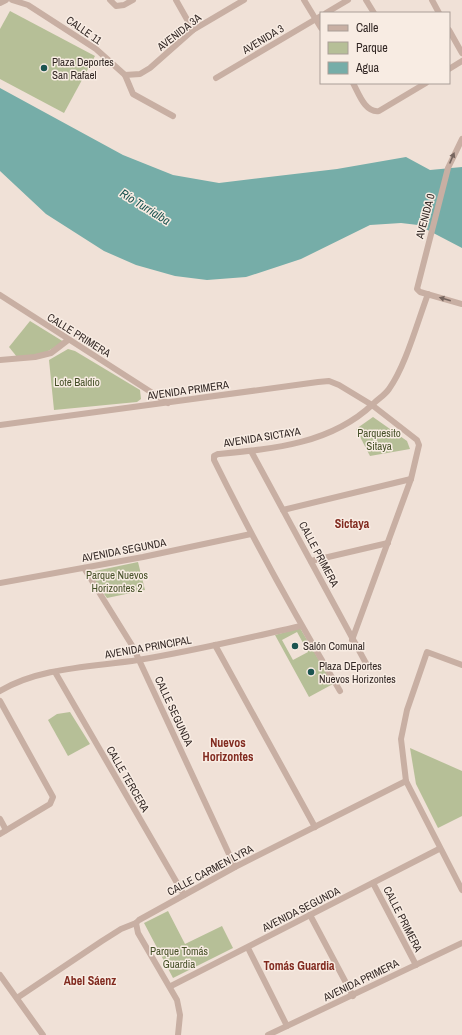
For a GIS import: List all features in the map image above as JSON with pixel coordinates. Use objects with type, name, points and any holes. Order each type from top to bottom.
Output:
[{"type":"street","points":[[0,3],[6,0]]},
{"type":"street","name":"CALLE 11","points":[[12,0],[28,5],[63,26],[96,49],[125,75],[133,94],[173,116]]},
{"type":"street","points":[[110,0],[116,6],[124,5],[133,0]]},
{"type":"street","points":[[176,0],[194,30]]},
{"type":"street","name":"AVENIDA 3A","points":[[125,75],[140,74],[150,68],[194,30],[244,0]]},
{"type":"street","points":[[304,0],[318,18]]},
{"type":"street","points":[[328,12],[348,0]]},
{"type":"street","points":[[366,0],[373,12]]},
{"type":"street","points":[[432,0],[438,12]]},
{"type":"street","name":"AVENIDA 3","points":[[216,78],[318,18]]},
{"type":"street","points":[[450,32],[462,53]]},
{"type":"street","points":[[450,68],[462,61]]},
{"type":"street","points":[[354,84],[368,110],[379,111],[418,85]]},
{"type":"street","name":"AVENIDA 0","points":[[428,294],[420,292],[417,288],[448,168],[462,139]]},
{"type":"street","points":[[428,294],[462,304]]},
{"type":"street","name":"AVENIDA SICTAYA","points":[[340,690],[301,626],[251,534],[214,460],[214,456],[218,454],[281,447],[313,439],[355,420],[388,390],[399,371],[428,294]]},
{"type":"street","name":"CALLE PRIMERA","points":[[0,295],[168,403]]},
{"type":"street","points":[[0,360],[35,357],[51,352],[68,340]]},
{"type":"street","name":"AVENIDA PRIMERA","points":[[0,425],[329,381],[339,385],[372,406]]},
{"type":"street","points":[[352,640],[411,479],[419,445],[418,440],[372,406]]},
{"type":"street","name":"CALLE PRIMERA","points":[[251,451],[352,640],[368,667]]},
{"type":"street","points":[[283,510],[411,479]]},
{"type":"street","name":"AVENIDA SEGUNDA","points":[[0,583],[84,568],[251,534]]},
{"type":"street","points":[[311,561],[388,543]]},
{"type":"street","name":"CALLE SEGUNDA","points":[[84,568],[133,647],[236,867]]},
{"type":"street","name":"AVENIDA PRINCIPAL","points":[[0,691],[21,681],[55,672],[139,660],[301,626]]},
{"type":"street","points":[[215,645],[315,827]]},
{"type":"street","points":[[462,665],[428,652],[407,710],[401,739],[406,782],[462,890]]},
{"type":"street","name":"CALLE TERCERA","points":[[55,672],[184,895]]},
{"type":"street","points":[[0,702],[53,797],[50,804],[0,834]]},
{"type":"street","name":"CALLE CARMEN LYRA","points":[[136,923],[141,917],[236,867],[406,782]]},
{"type":"street","points":[[0,818],[6,830]]},
{"type":"street","name":"AVENIDA SEGUNDA","points":[[171,986],[440,849]]},
{"type":"street","name":"CALLE PRIMERA","points":[[373,882],[416,965]]},
{"type":"street","points":[[310,915],[353,996]]},
{"type":"street","points":[[17,998],[121,929],[136,923],[136,928],[142,940],[171,986],[177,1000],[180,1015],[178,1035]]},
{"type":"street","name":"AVENIDA PRIMERA","points":[[268,1035],[462,943]]},
{"type":"street","points":[[248,948],[287,1026]]},
{"type":"street","points":[[0,975],[43,1035]]},
{"type":"green space","name":"Plaza Deportes San Rafael","points":[[10,11],[95,56],[64,113],[0,79],[0,29]]},
{"type":"green space","name":"Lote Baldío","points":[[30,321],[64,342],[41,355],[17,357],[9,347]]},
{"type":"green space","name":"Lote Baldío","points":[[68,349],[75,351],[140,390],[141,399],[137,402],[54,410],[49,360]]},
{"type":"green space","name":"Parquesito Sitaya","points":[[373,417],[407,441],[410,449],[370,456],[356,429]]},
{"type":"green space","name":"Parque Nuevos Horizontes 2","points":[[138,562],[145,590],[107,598],[94,580],[95,571]]},
{"type":"green space","points":[[300,628],[333,684],[309,697],[275,635]],"holes":[[[297,632],[308,652],[293,660],[282,640]]]},
{"type":"green space","points":[[70,712],[90,744],[68,756],[48,720],[57,714]]},
{"type":"green space","points":[[410,748],[462,771],[462,816],[438,828],[416,784]]},
{"type":"green space","name":"Parque Tomás Guardia","points":[[168,911],[185,944],[222,926],[233,948],[173,978],[144,923]]},
{"type":"water","name":"Río Turrialba","points":[[0,88],[123,155],[173,175],[219,183],[337,169],[406,157],[430,170],[462,167],[462,248],[418,225],[401,223],[370,225],[301,259],[246,277],[207,280],[175,276],[136,265],[104,251],[46,214],[0,171]]},
{"type":"place","name":"Plaza Deportes San Rafael","points":[[44,68]]},
{"type":"place","name":"Salón Comunal","points":[[295,646]]},
{"type":"place","name":"Plaza DEportes Nuevos Horizontes","points":[[311,672]]},
{"type":"district","name":"Sictaya","points":[[352,524]]},
{"type":"district","name":"Nuevos Horizontes","points":[[228,750]]},
{"type":"district","name":"Tomás Guardia","points":[[299,966]]},
{"type":"district","name":"Abel Sáenz","points":[[90,981]]}]
